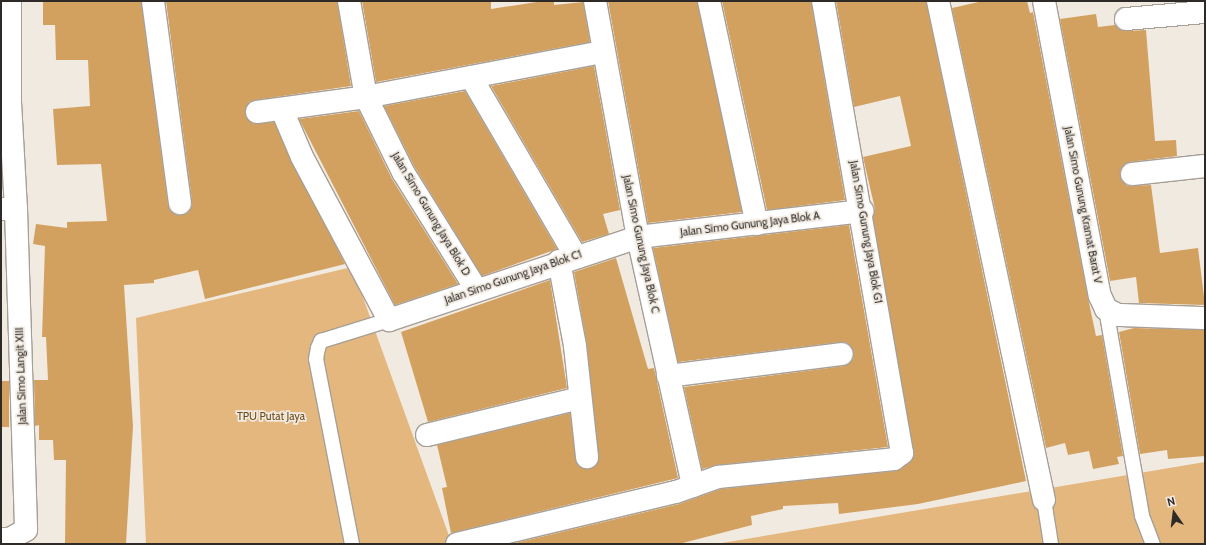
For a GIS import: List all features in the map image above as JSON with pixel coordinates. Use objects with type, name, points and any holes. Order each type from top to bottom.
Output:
[{"type":"street","points":[[9,209],[6,102],[10,1]]},
{"type":"street","points":[[153,1],[180,203]]},
{"type":"street","name":"Jalan Simo Gunung Jaya Blok D","points":[[349,1],[366,97],[403,172],[476,290]]},
{"type":"street","name":"Jalan Simo Gunung Jaya Blok C","points":[[595,1],[602,52],[638,237],[693,486]]},
{"type":"street","points":[[709,1],[757,224]]},
{"type":"street","name":"Jalan Simo Gunung Jaya Blok G1","points":[[693,486],[718,477],[894,459],[904,446],[823,1]]},
{"type":"street","points":[[938,1],[1044,500]]},
{"type":"street","name":"Jalan Simo Gunung Kramat Barat V","points":[[1044,1],[1100,296],[1106,309]]},
{"type":"street","points":[[1126,20],[1205,12]]},
{"type":"street","points":[[257,112],[282,110],[366,97],[602,52]]},
{"type":"street","points":[[472,77],[567,258],[587,457]]},
{"type":"street","points":[[282,110],[306,163],[388,320]]},
{"type":"street","points":[[1132,174],[1205,166]]},
{"type":"street","name":"Jalan Simo Langit XIII","points":[[1,539],[10,539],[26,530],[9,209]]},
{"type":"street","name":"Jalan Simo Gunung Jaya Blok A","points":[[638,237],[862,211]]},
{"type":"street","name":"Jalan Simo Gunung Jaya Blok C1","points":[[388,320],[567,258],[638,237]]},
{"type":"street","points":[[1106,309],[1118,315],[1205,318]]},
{"type":"street","points":[[668,376],[842,354]]},
{"type":"street","points":[[427,435],[580,398]]},
{"type":"street","points":[[457,544],[540,527],[693,486]]},
{"type":"lane","points":[[1106,309],[1142,516],[1153,544]]},
{"type":"lane","points":[[352,544],[316,359],[318,348],[322,341],[388,320]]},
{"type":"lane","points":[[1044,500],[1051,544]]},
{"type":"green space","name":"TPU Putat Jaya","points":[[352,267],[452,544],[146,544],[136,318]]},
{"type":"green space","points":[[1205,462],[1205,544],[716,544]]},
{"type":"building","points":[[43,1],[141,1],[168,205],[176,215],[188,213],[192,201],[166,1],[337,1],[351,86],[255,100],[249,102],[245,113],[253,124],[274,122],[345,264],[205,299],[198,270],[154,280],[154,283],[124,285],[133,426],[126,544],[65,544],[66,460],[54,460],[53,440],[39,440],[39,425],[35,426],[34,380],[48,380],[46,337],[42,337],[45,246],[33,244],[36,224],[67,228],[67,222],[107,221],[101,164],[57,165],[53,109],[90,106],[88,60],[56,60],[55,25],[43,25]]},
{"type":"building","points":[[362,1],[491,1],[491,9],[543,1],[554,1],[554,5],[583,2],[590,42],[376,82]]},
{"type":"building","points":[[608,1],[697,1],[742,212],[648,223]]},
{"type":"building","points":[[722,1],[811,1],[845,200],[767,210]]},
{"type":"building","points":[[836,1],[926,1],[1026,481],[918,504],[839,514],[838,503],[783,506],[783,509],[751,516],[752,525],[679,544],[511,544],[679,504],[721,489],[895,471],[913,458],[873,217],[875,209],[863,157],[911,146],[900,96],[854,107]]},
{"type":"building","points":[[983,1],[1027,1],[1030,13],[1033,12],[1096,336],[1102,335],[1123,456],[1117,457],[1119,464],[1093,469],[1089,451],[1068,455],[1065,443],[1046,448],[952,8]]},
{"type":"building","points":[[1096,14],[1098,27],[1115,25],[1127,31],[1146,30],[1155,141],[1176,140],[1177,156],[1130,162],[1121,169],[1120,176],[1127,186],[1151,185],[1160,253],[1198,248],[1205,305],[1139,303],[1136,277],[1110,281],[1060,19]]},
{"type":"building","points":[[594,66],[620,210],[603,214],[609,234],[582,242],[491,86]]},
{"type":"building","points":[[465,91],[557,249],[482,276],[414,166],[384,106]]},
{"type":"building","points":[[359,111],[392,179],[458,284],[395,305],[299,119]]},
{"type":"building","points":[[849,225],[888,447],[717,465],[702,469],[684,387],[844,366],[853,359],[854,352],[847,343],[840,342],[678,362],[653,248]]},
{"type":"building","points":[[616,258],[648,369],[654,368],[678,478],[451,533],[442,488],[447,487],[437,445],[570,413],[577,464],[588,469],[598,462],[587,345],[574,272]]},
{"type":"building","points":[[550,280],[567,388],[428,422],[401,332]]},
{"type":"building","points":[[1134,328],[1205,330],[1205,456],[1168,459],[1167,450],[1140,454],[1119,332]]},
{"type":"building","points":[[1,381],[9,381],[9,427],[1,427]]}]
